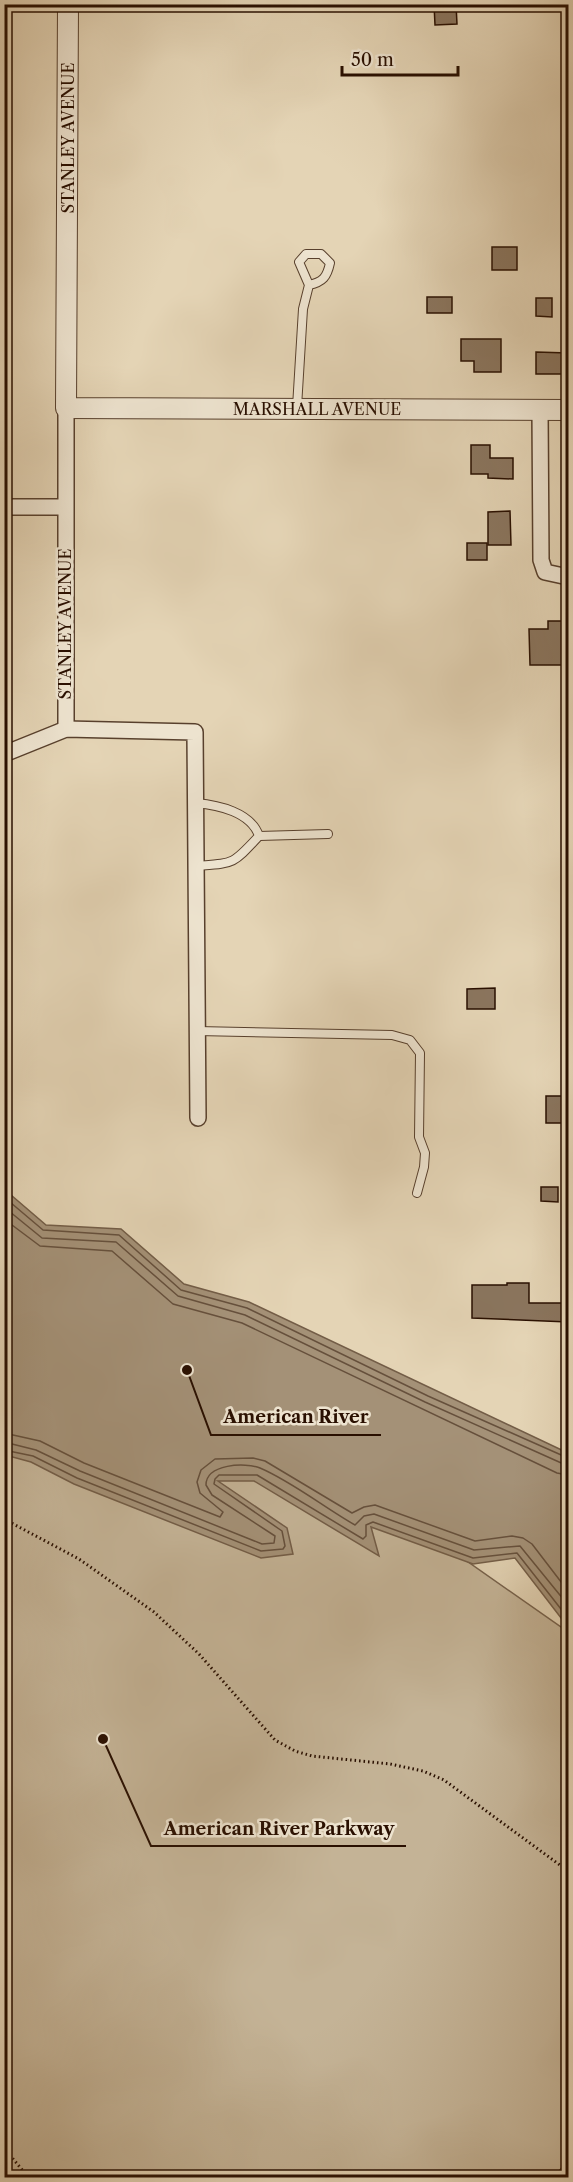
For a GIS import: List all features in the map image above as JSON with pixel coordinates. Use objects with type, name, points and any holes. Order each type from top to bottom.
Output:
[{"type":"street","name":"STANLEY AVENUE","points":[[66,729],[68,4]]},
{"type":"street","name":"MARSHALL AVENUE","points":[[66,408],[568,410]]},
{"type":"street","points":[[540,410],[541,560],[545,572],[568,577]]},
{"type":"street","points":[[4,507],[65,507]]},
{"type":"street","points":[[4,754],[66,729],[195,732],[198,1118]]},
{"type":"street","points":[[564,2178],[568,2173]]},
{"type":"lane","points":[[297,409],[303,309],[309,285],[299,262],[306,254],[321,254],[330,263],[327,276],[318,283],[309,285]]},
{"type":"lane","points":[[196,803],[219,805],[251,822],[259,836]]},
{"type":"lane","points":[[196,866],[227,863],[239,859],[259,836],[328,834]]},
{"type":"lane","points":[[197,1031],[392,1035],[410,1040],[420,1053],[419,1137],[425,1153],[417,1193]]},
{"type":"path","points":[[4,1519],[79,1559],[154,1612],[200,1654],[275,1740],[295,1751],[312,1756],[390,1764],[423,1771],[444,1780],[568,1871]]},
{"type":"path","points":[[4,2148],[29,2178]]},
{"type":"shaded area","points":[[4,1403],[160,1431],[431,1536],[568,1632],[568,2177],[5,2177]]},
{"type":"water","points":[[4,1189],[46,1225],[121,1229],[184,1284],[249,1302],[568,1453],[568,1627],[515,1558],[473,1564],[371,1527],[379,1556],[254,1481],[218,1481],[287,1528],[293,1554],[261,1558],[74,1484],[31,1462],[5,1455]]},
{"type":"building","points":[[434,4],[456,4],[457,24],[435,25]]},
{"type":"building","points":[[492,247],[517,247],[517,270],[492,270]]},
{"type":"building","points":[[427,297],[452,297],[452,313],[427,313]]},
{"type":"building","points":[[536,298],[552,298],[552,317],[536,316]]},
{"type":"building","points":[[461,339],[501,339],[501,372],[474,372],[474,361],[461,361]]},
{"type":"building","points":[[536,352],[568,353],[568,374],[536,374]]},
{"type":"building","points":[[471,445],[490,445],[490,458],[513,458],[513,479],[488,478],[488,474],[471,474]]},
{"type":"building","points":[[510,511],[511,545],[488,545],[488,512]]},
{"type":"building","points":[[467,543],[487,543],[487,560],[467,560]]},
{"type":"building","points":[[548,621],[566,621],[566,665],[530,665],[529,629],[548,629]]},
{"type":"building","points":[[495,988],[495,1009],[467,1009],[467,989]]},
{"type":"building","points":[[546,1096],[568,1096],[568,1123],[546,1123]]},
{"type":"building","points":[[541,1187],[558,1187],[558,1202],[541,1201]]},
{"type":"building","points":[[507,1283],[529,1283],[529,1303],[568,1303],[568,1322],[472,1318],[472,1285],[507,1285]]},
{"type":"place","name":"American River","points":[[187,1370]]},
{"type":"place","name":"American River Parkway","points":[[103,1739]]}]
